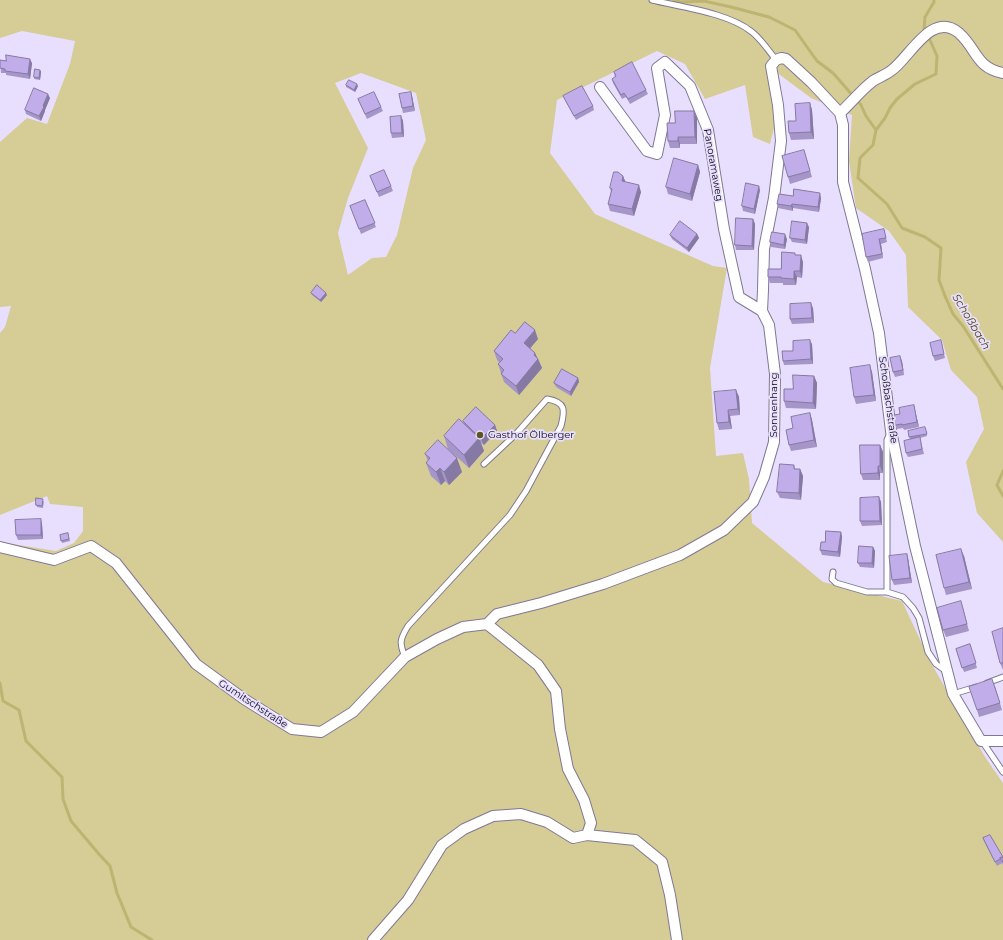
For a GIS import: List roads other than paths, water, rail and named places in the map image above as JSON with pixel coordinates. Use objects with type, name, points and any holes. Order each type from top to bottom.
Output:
[{"type":"street","points":[[776,60],[781,58],[786,59],[811,82],[840,113],[874,81],[892,70],[926,33],[940,27],[946,27],[958,32],[983,64],[992,71],[1003,73]]},
{"type":"street","name":"Sonnenhang","points":[[487,624],[497,614],[541,603],[603,584],[680,555],[724,530],[753,502],[764,477],[774,442],[775,374],[769,325],[762,311],[764,249],[774,198],[781,141],[778,105],[771,66],[776,60]]},
{"type":"street","name":"Panoramaweg","points":[[600,87],[647,151],[658,154],[664,115],[657,68],[665,62],[690,86],[708,130],[724,229],[739,297],[762,311]]},
{"type":"street","name":"Schoßbachstraße","points":[[840,113],[843,125],[843,182],[865,269],[879,333],[891,431],[915,546],[953,694],[981,741]]},
{"type":"street","name":"Gumitschstraße","points":[[0,547],[54,560],[91,546],[116,563],[196,664],[244,699],[292,729],[321,732],[353,712],[405,657],[437,639],[463,627],[487,624]]},
{"type":"street","points":[[487,624],[538,665],[556,691],[560,729],[568,769],[584,800],[591,823],[587,835]]},
{"type":"street","points":[[981,741],[1003,741]]},
{"type":"street","points":[[373,940],[408,900],[442,845],[464,829],[494,816],[521,814],[547,822],[574,838],[587,835],[635,840],[662,862],[670,895],[676,940]]},
{"type":"lane","points":[[652,0],[710,13],[734,21],[752,32],[776,60]]},
{"type":"lane","points":[[405,657],[400,646],[401,637],[408,626],[510,515],[526,491],[560,426],[563,416],[562,406],[557,400],[547,399],[516,434],[484,464]]},
{"type":"lane","points":[[887,592],[887,440],[891,431]]},
{"type":"lane","points":[[833,572],[832,579],[836,583],[868,592],[887,592],[903,597],[913,608],[919,618],[928,652],[936,664],[948,672]]},
{"type":"lane","points":[[953,694],[1003,677]]},
{"type":"lane","points":[[981,741],[1003,772]]},
{"type":"waterway","name":"Schoßbach","points":[[674,0],[681,2],[704,1],[731,7],[769,17],[795,30],[817,61],[833,73],[861,105],[866,116],[876,130],[873,145],[860,158],[858,178],[887,204],[902,228],[925,237],[941,248],[939,280],[945,296],[953,314],[963,326],[1003,389]]},
{"type":"waterway","points":[[924,30],[925,17],[934,0]]},
{"type":"waterway","points":[[876,130],[897,99],[915,84],[936,74],[937,56],[929,38]]},
{"type":"waterway","name":"Schoßbach","points":[[1003,471],[997,485],[1003,496]]},
{"type":"waterway","points":[[0,683],[3,701],[19,710],[26,741],[62,777],[63,799],[71,821],[110,866],[117,893],[131,927],[152,940]]},
{"type":"place","name":"Gasthof Ölberger","points":[[480,435]]}]
